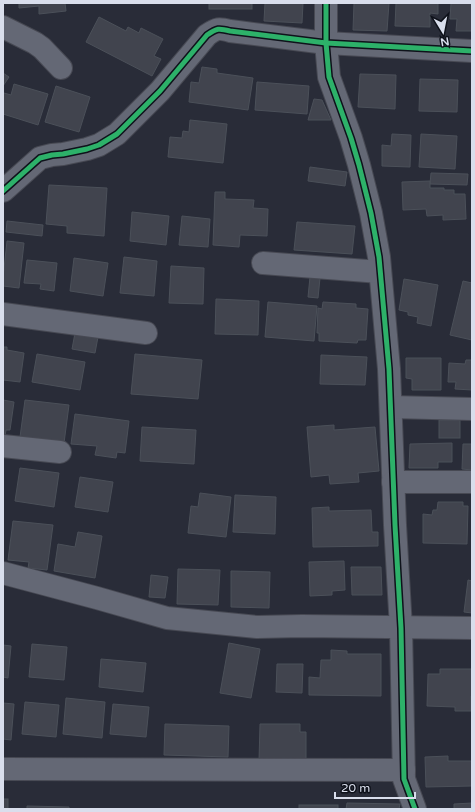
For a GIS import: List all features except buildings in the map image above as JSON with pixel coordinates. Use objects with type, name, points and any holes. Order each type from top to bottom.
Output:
[{"type":"street","points":[[326,3],[326,43],[329,78],[351,138],[359,165],[371,212],[379,257],[391,407],[395,525],[401,628],[404,779],[415,809]]},
{"type":"street","points":[[3,27],[35,43],[42,48],[61,68]]},
{"type":"street","points":[[3,191],[40,158],[87,149],[99,145],[117,134],[160,91],[207,35],[216,29],[220,28],[230,31],[326,43],[472,51]]},
{"type":"street","points":[[263,263],[380,272]]},
{"type":"street","points":[[3,314],[146,333]]},
{"type":"street","points":[[391,407],[472,409]]},
{"type":"street","points":[[3,446],[60,452]]},
{"type":"street","points":[[394,482],[472,482]]},
{"type":"street","points":[[3,573],[168,618],[257,627],[302,626],[472,628]]},
{"type":"street","points":[[3,769],[404,770]]},
{"type":"cycle path","points":[[326,3],[326,43],[329,77],[359,165],[371,213],[379,257],[389,369],[395,525],[401,628],[404,779],[415,809]]},
{"type":"cycle path","points":[[3,191],[40,158],[87,149],[99,145],[117,134],[160,91],[207,35],[218,29],[326,43],[472,51]]}]
